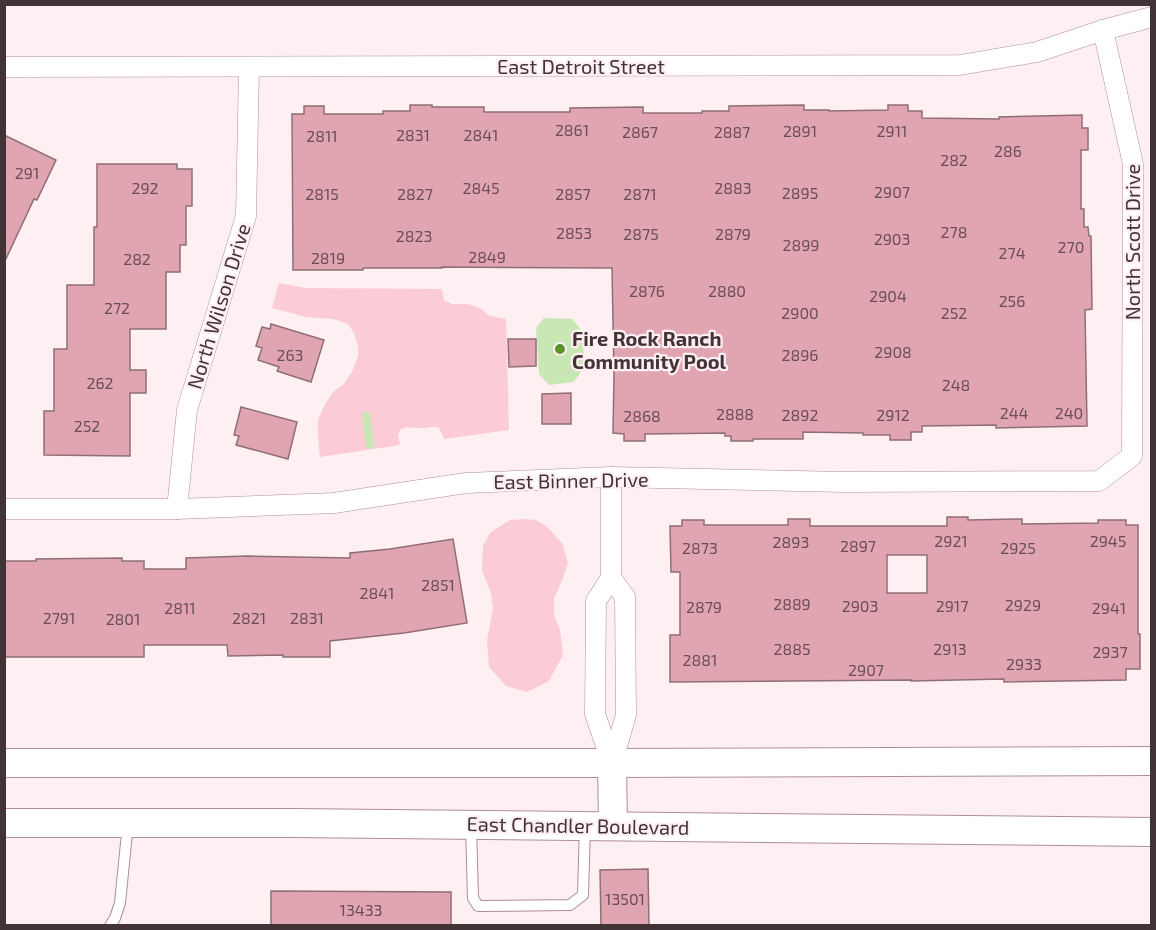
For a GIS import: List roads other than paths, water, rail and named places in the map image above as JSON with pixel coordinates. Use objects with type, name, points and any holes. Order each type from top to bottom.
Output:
[{"type":"main road","points":[[4,763],[1152,761]]},
{"type":"main road","points":[[612,763],[613,826]]},
{"type":"main road","name":"East Chandler Boulevard","points":[[4,823],[471,824],[1152,832]]},
{"type":"street","name":"East Detroit Street","points":[[4,67],[960,65],[1037,52],[1103,30],[1152,17]]},
{"type":"street","name":"North Scott Drive","points":[[1103,30],[1133,164],[1132,456]]},
{"type":"street","name":"North Wilson Drive","points":[[177,508],[187,410],[246,216],[249,67]]},
{"type":"street","name":"East Binner Drive","points":[[4,509],[177,508],[334,502],[466,483],[611,477],[855,482],[1099,481],[1132,456]]},
{"type":"street","points":[[611,477],[612,578],[596,601],[595,714],[612,763]]},
{"type":"street","points":[[612,578],[626,597],[626,715],[612,763]]},
{"type":"lane","points":[[110,926],[120,903],[128,823]]},
{"type":"lane","points":[[471,824],[473,898],[478,906],[570,905],[583,895],[585,825]]},
{"type":"waterway","points":[[366,416],[370,445]]},
{"type":"place","name":"Fire Rock Ranch Community Pool","points":[[560,349]]}]
